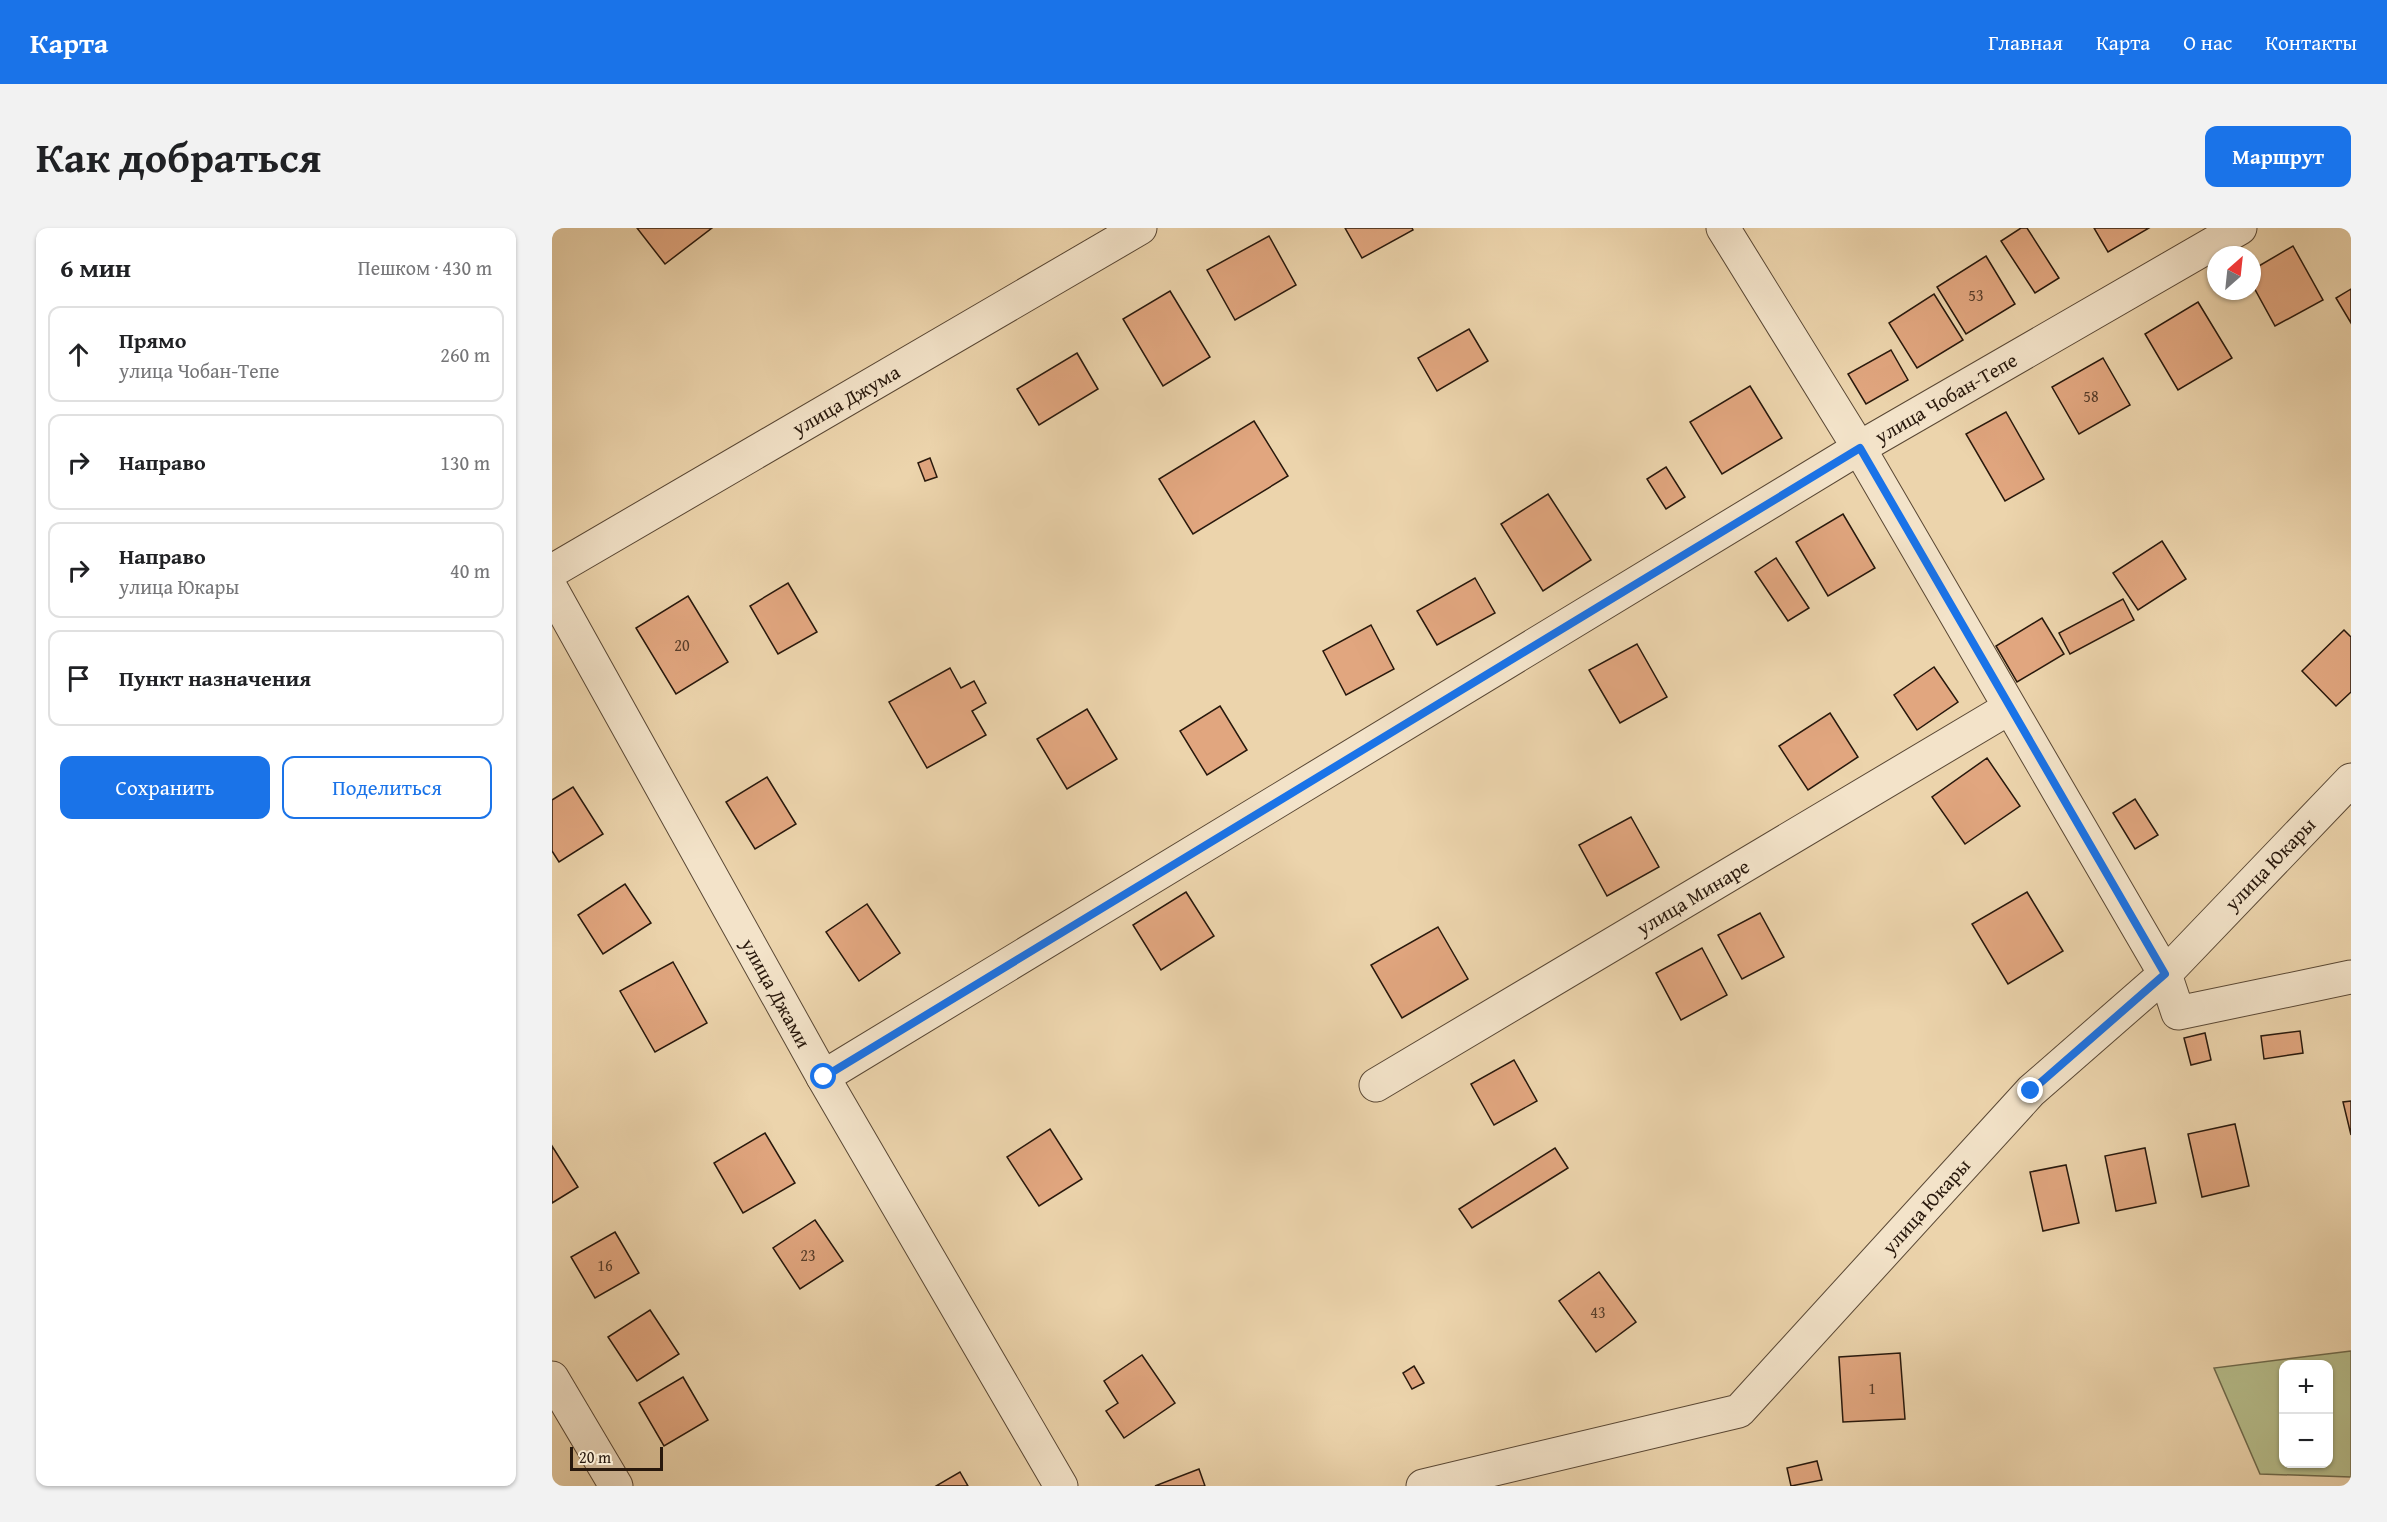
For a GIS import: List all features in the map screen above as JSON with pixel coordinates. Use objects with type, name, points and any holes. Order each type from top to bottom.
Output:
[{"type":"street","name":"улица Джума","points":[[552,571],[1140,228]]},
{"type":"street","points":[[1723,228],[1860,448],[2165,974],[2178,1013],[2351,977]]},
{"type":"street","name":"улица Чобан-Тепе","points":[[824,1077],[1860,448],[2240,228]]},
{"type":"street","name":"улица Джами","points":[[552,590],[824,1077],[1061,1486]]},
{"type":"street","name":"улица Минаре","points":[[1377,1085],[2009,708]]},
{"type":"street","name":"улица Юкары","points":[[1423,1486],[1739,1412],[2031,1091],[2165,974],[2351,780]]},
{"type":"street","points":[[552,1378],[616,1486]]},
{"type":"green space","points":[[2351,1351],[2351,1477],[2260,1474],[2214,1368]]},
{"type":"building","points":[[637,228],[712,228],[665,264]]},
{"type":"building","points":[[1345,228],[1412,228],[1413,230],[1362,258]]},
{"type":"building","points":[[2021,228],[2027,228],[2059,278],[2035,293],[2001,241]]},
{"type":"building","points":[[2094,228],[2149,228],[2108,252]]},
{"type":"building","points":[[1269,236],[1296,285],[1235,320],[1207,270]]},
{"type":"building","points":[[2293,246],[2323,300],[2275,326],[2261,300],[2261,265]]},
{"type":"building","points":[[1986,256],[2015,304],[1966,334],[1937,287]]},
{"type":"building","points":[[2351,289],[2351,323],[2336,298]]},
{"type":"building","points":[[1170,291],[1210,357],[1163,386],[1123,319]]},
{"type":"building","points":[[1934,294],[1963,340],[1917,368],[1889,323]]},
{"type":"building","points":[[2198,302],[2232,358],[2178,390],[2145,334]]},
{"type":"building","points":[[1469,329],[1488,361],[1437,391],[1418,358]]},
{"type":"building","points":[[1891,350],[1908,380],[1866,404],[1848,374]]},
{"type":"building","points":[[1077,353],[1098,389],[1039,425],[1017,389]]},
{"type":"building","points":[[2103,358],[2130,405],[2079,434],[2052,387]]},
{"type":"building","points":[[1750,386],[1782,438],[1722,474],[1690,422]]},
{"type":"building","points":[[2006,412],[2044,479],[2005,501],[1966,434]]},
{"type":"building","points":[[1254,421],[1288,476],[1193,534],[1159,479]]},
{"type":"building","points":[[930,458],[937,477],[925,481],[918,463]]},
{"type":"building","points":[[1666,467],[1685,497],[1666,509],[1647,479]]},
{"type":"building","points":[[1548,494],[1591,560],[1543,591],[1501,524]]},
{"type":"building","points":[[1843,514],[1875,568],[1828,596],[1796,542]]},
{"type":"building","points":[[2162,541],[2186,579],[2138,610],[2113,573]]},
{"type":"building","points":[[1776,558],[1809,608],[1788,621],[1755,572]]},
{"type":"building","points":[[1475,578],[1495,613],[1437,645],[1417,611]]},
{"type":"building","points":[[788,583],[817,632],[778,654],[750,606]]},
{"type":"building","points":[[688,596],[728,662],[676,694],[636,628]]},
{"type":"building","points":[[2123,599],[2134,620],[2070,654],[2059,633]]},
{"type":"building","points":[[2042,618],[2064,654],[2017,682],[1996,646]]},
{"type":"building","points":[[1371,625],[1394,669],[1346,695],[1323,651]]},
{"type":"building","points":[[2344,630],[2351,637],[2351,692],[2336,706],[2302,671]]},
{"type":"building","points":[[1637,644],[1667,697],[1620,723],[1589,670]]},
{"type":"building","points":[[1934,667],[1958,702],[1917,730],[1894,695]]},
{"type":"building","points":[[950,668],[961,688],[974,681],[986,703],[972,711],[986,735],[927,768],[889,702]]},
{"type":"building","points":[[1220,706],[1247,750],[1207,775],[1180,731]]},
{"type":"building","points":[[1087,709],[1117,759],[1067,789],[1037,739]]},
{"type":"building","points":[[1830,713],[1858,757],[1808,790],[1779,746]]},
{"type":"building","points":[[1987,758],[2020,806],[1965,844],[1932,797]]},
{"type":"building","points":[[767,777],[796,824],[755,849],[726,802]]},
{"type":"building","points":[[573,787],[603,834],[559,862],[552,851],[552,800]]},
{"type":"building","points":[[2135,799],[2158,835],[2135,849],[2113,813]]},
{"type":"building","points":[[1631,817],[1659,867],[1607,896],[1579,845]]},
{"type":"building","points":[[625,884],[651,923],[603,954],[578,915]]},
{"type":"building","points":[[1186,892],[1214,936],[1161,970],[1133,925]]},
{"type":"building","points":[[2027,892],[2063,951],[2008,984],[1972,924]]},
{"type":"building","points":[[867,904],[900,953],[859,981],[826,932]]},
{"type":"building","points":[[1760,913],[1784,957],[1742,979],[1718,935]]},
{"type":"building","points":[[1438,927],[1468,979],[1402,1018],[1371,965]]},
{"type":"building","points":[[1702,948],[1727,995],[1681,1020],[1656,973]]},
{"type":"building","points":[[673,962],[707,1023],[655,1052],[620,991]]},
{"type":"building","points":[[2300,1031],[2303,1053],[2264,1059],[2261,1036]]},
{"type":"building","points":[[2205,1033],[2211,1060],[2191,1065],[2184,1038]]},
{"type":"building","points":[[1514,1060],[1537,1101],[1494,1125],[1471,1084]]},
{"type":"building","points":[[2351,1101],[2351,1135],[2343,1102]]},
{"type":"building","points":[[2235,1124],[2249,1186],[2202,1197],[2188,1134]]},
{"type":"building","points":[[1050,1129],[1082,1179],[1039,1206],[1007,1157]]},
{"type":"building","points":[[765,1133],[795,1183],[743,1213],[714,1163]]},
{"type":"building","points":[[552,1146],[578,1187],[552,1203]]},
{"type":"building","points":[[1555,1148],[1568,1168],[1472,1228],[1459,1209]]},
{"type":"building","points":[[2145,1148],[2156,1203],[2116,1211],[2105,1156]]},
{"type":"building","points":[[2066,1165],[2079,1223],[2043,1231],[2030,1172]]},
{"type":"building","points":[[815,1220],[843,1261],[800,1289],[773,1248]]},
{"type":"building","points":[[615,1232],[639,1273],[595,1298],[571,1257]]},
{"type":"building","points":[[1599,1272],[1636,1322],[1596,1352],[1559,1301]]},
{"type":"building","points":[[650,1310],[679,1354],[637,1381],[608,1337]]},
{"type":"building","points":[[1900,1353],[1905,1419],[1843,1422],[1839,1357]]},
{"type":"building","points":[[1142,1355],[1175,1403],[1124,1438],[1106,1411],[1118,1403],[1104,1381]]},
{"type":"building","points":[[1414,1366],[1424,1383],[1412,1389],[1403,1373]]},
{"type":"building","points":[[683,1377],[708,1420],[664,1446],[639,1403]]},
{"type":"building","points":[[1817,1461],[1822,1480],[1791,1486],[1787,1468]]},
{"type":"building","points":[[1199,1469],[1205,1486],[1155,1486]]},
{"type":"building","points":[[960,1472],[968,1486],[936,1486]]},
{"type":"route","points":[[824,1077],[1860,448],[2165,974],[2031,1091]]}]
